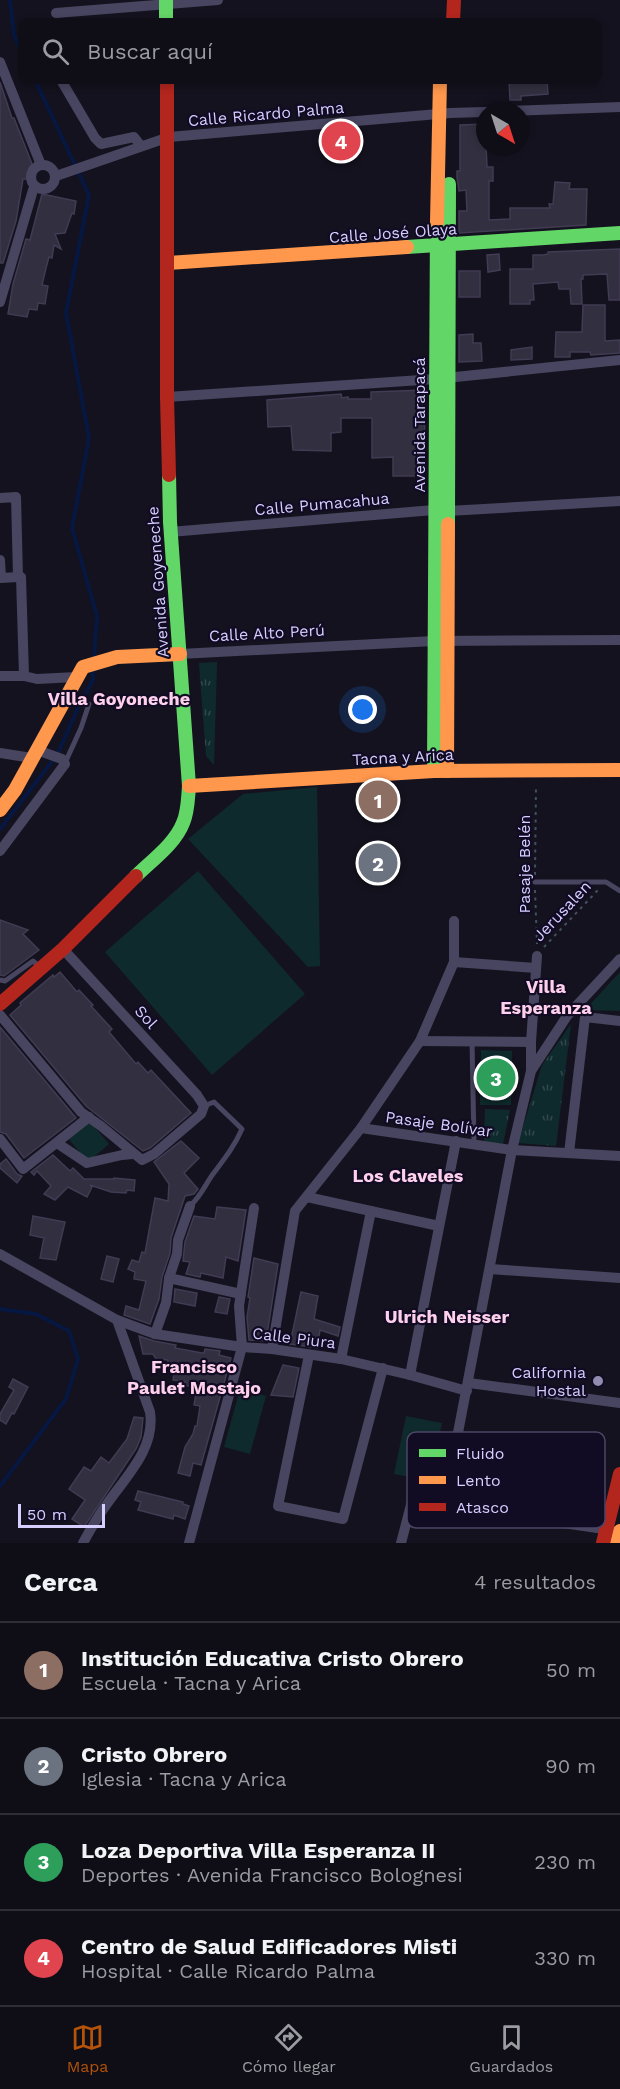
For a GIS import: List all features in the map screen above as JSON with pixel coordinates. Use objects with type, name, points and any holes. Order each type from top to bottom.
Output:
[{"type":"street","points":[[56,12],[166,2],[218,0]]},
{"type":"street","points":[[442,18],[443,0]]},
{"type":"street","points":[[453,18],[454,0]]},
{"type":"street","points":[[166,2],[166,18]]},
{"type":"street","points":[[0,62],[41,165],[52,169],[56,176],[54,184],[47,189],[36,187]]},
{"type":"street","points":[[63,84],[94,138],[101,144],[134,137],[141,146]]},
{"type":"street","name":"Avenida Goyeneche","points":[[0,1004],[63,949],[172,840],[183,824],[188,804],[189,786],[170,532],[167,397],[167,84]]},
{"type":"street","name":"Avenida Tarapacá","points":[[440,84],[444,114],[440,771]]},
{"type":"street","name":"Avenida Tarapacá","points":[[444,114],[450,84]]},
{"type":"street","points":[[530,110],[620,107]]},
{"type":"street","name":"Calle Ricardo Palma","points":[[56,176],[168,137],[476,112]]},
{"type":"street","points":[[36,187],[31,176],[34,169],[41,165]]},
{"type":"street","points":[[0,302],[33,190],[36,187]]},
{"type":"street","name":"Calle José Olaya","points":[[168,263],[442,247],[620,233]]},
{"type":"street","points":[[167,397],[442,378],[620,360]]},
{"type":"street","points":[[0,498],[16,497],[24,676]]},
{"type":"street","name":"Calle Pumacahua","points":[[170,532],[441,511],[620,501]]},
{"type":"street","points":[[0,560],[1,578],[18,577]]},
{"type":"street","name":"Calle Alto Perú","points":[[79,672],[94,661],[180,654],[441,641],[620,640]]},
{"type":"street","points":[[0,676],[24,676],[37,679],[79,672]]},
{"type":"street","points":[[0,810],[40,754],[79,672]]},
{"type":"street","points":[[0,753],[40,754],[64,761],[0,851]]},
{"type":"street","name":"Tacna y Arica","points":[[189,786],[440,771],[620,770]]},
{"type":"street","points":[[272,1349],[295,1211],[361,1128],[420,1041],[454,962],[454,921]]},
{"type":"street","name":"Sol","points":[[63,949],[197,1095],[204,1106]]},
{"type":"street","points":[[531,1071],[567,1016],[620,959]]},
{"type":"street","points":[[454,962],[536,962],[531,1071],[512,1150],[459,1432]]},
{"type":"street","points":[[0,1015],[81,1112],[142,1161],[154,1154],[201,1114],[204,1106]]},
{"type":"street","points":[[569,1153],[585,1017],[620,1021]]},
{"type":"street","points":[[420,1041],[531,1042]]},
{"type":"street","points":[[0,1139],[23,1169],[89,1117]]},
{"type":"street","name":"Pasaje Bolívar","points":[[361,1128],[512,1150],[620,1156]]},
{"type":"street","points":[[410,1375],[456,1141]]},
{"type":"street","points":[[57,1143],[87,1163],[132,1154]]},
{"type":"street","points":[[307,1197],[439,1226]]},
{"type":"street","points":[[155,1334],[166,1303],[178,1240],[190,1206]]},
{"type":"street","points":[[189,1543],[242,1347],[239,1306],[254,1208]]},
{"type":"street","points":[[341,1359],[371,1211]]},
{"type":"street","name":"Calle Piura","points":[[0,1254],[117,1320],[155,1334],[341,1359],[468,1387],[620,1403]]},
{"type":"street","points":[[490,1269],[620,1278]]},
{"type":"street","points":[[169,1278],[241,1294]]},
{"type":"street","points":[[83,1543],[102,1511],[143,1453],[152,1424],[150,1412],[117,1320]]},
{"type":"street","points":[[309,1355],[278,1506],[343,1519],[383,1368]]},
{"type":"street","points":[[617,1543],[620,1474]]},
{"type":"street","points":[[401,1543],[407,1518]]},
{"type":"street","points":[[603,1543],[616,1530]]},
{"type":"lane","points":[[64,761],[81,728],[89,704]]},
{"type":"lane","points":[[535,882],[606,882],[620,891]]},
{"type":"lane","points":[[0,980],[5,981],[33,961],[41,968]]},
{"type":"lane","points":[[472,1040],[474,1143]]},
{"type":"lane","points":[[190,1206],[200,1197],[212,1176],[234,1148],[242,1129],[214,1102],[204,1106]]},
{"type":"path","name":"Pasaje Belén","points":[[536,771],[536,962]]},
{"type":"path","name":"Jerusalen","points":[[536,962],[606,882]]},
{"type":"green space","points":[[217,662],[214,765],[206,756],[199,663]]},
{"type":"green space","points":[[317,787],[320,966],[308,967],[188,839],[243,794]]},
{"type":"green space","points":[[198,871],[305,994],[212,1075],[105,952]]},
{"type":"green space","points":[[620,972],[620,1011],[585,1010]]},
{"type":"green space","points":[[571,1024],[556,1146],[518,1143],[542,1065]]},
{"type":"green space","points":[[481,1050],[512,1051],[511,1105],[480,1105]]},
{"type":"green space","points":[[485,1109],[510,1110],[503,1144],[484,1142]]},
{"type":"green space","points":[[88,1119],[109,1144],[88,1162],[67,1137]]},
{"type":"green space","points":[[240,1389],[266,1396],[250,1454],[224,1447]]},
{"type":"green space","points":[[406,1416],[442,1423],[440,1432],[407,1432],[407,1477],[394,1474]]},
{"type":"building","points":[[0,82],[12,118],[14,118],[32,164],[27,179],[23,179],[16,221],[3,263],[0,263]]},
{"type":"building","points":[[509,84],[547,84],[548,94],[521,96],[521,100],[510,100]]},
{"type":"building","points":[[476,124],[476,156],[486,156],[487,167],[493,167],[493,181],[489,181],[489,220],[510,219],[510,208],[550,208],[549,204],[553,204],[555,182],[570,183],[569,189],[587,189],[586,225],[459,233],[459,211],[467,211],[466,190],[459,191],[457,177],[457,171],[460,171],[460,125]]},
{"type":"building","points":[[42,194],[76,201],[74,214],[72,213],[65,233],[55,234],[61,249],[54,245],[52,258],[49,257],[42,285],[48,286],[45,304],[38,303],[37,310],[29,309],[27,317],[8,314],[13,284],[26,239],[30,240]]},
{"type":"building","points":[[620,249],[620,300],[609,300],[607,274],[583,275],[581,279],[582,304],[571,304],[570,289],[559,289],[558,282],[533,284],[534,300],[530,300],[530,304],[510,304],[510,269],[533,269],[533,255],[548,254],[548,252]]},
{"type":"building","points":[[499,254],[500,270],[488,272],[487,255]]},
{"type":"building","points":[[459,271],[480,271],[480,297],[459,297]]},
{"type":"building","points":[[583,305],[605,305],[605,341],[620,340],[620,353],[591,355],[590,352],[570,352],[570,357],[555,357],[556,332],[582,332]]},
{"type":"building","points":[[473,334],[473,343],[481,343],[482,361],[459,362],[459,335]]},
{"type":"building","points":[[532,347],[532,359],[511,360],[511,350]]},
{"type":"building","points":[[424,390],[425,461],[420,461],[420,476],[393,476],[393,457],[372,458],[372,418],[341,418],[341,432],[331,433],[331,451],[293,450],[291,426],[268,427],[267,400],[341,394],[342,398],[348,397],[348,399],[371,399],[371,392]]},
{"type":"building","points":[[0,920],[28,930],[23,934],[39,950],[4,976],[0,975]]},
{"type":"building","points":[[60,972],[77,992],[79,990],[93,1005],[91,1006],[112,1029],[109,1032],[136,1064],[138,1062],[148,1073],[151,1070],[191,1113],[150,1148],[143,1151],[86,1106],[10,1015],[21,1005],[20,1003],[53,975],[54,977]]},
{"type":"building","points":[[0,1027],[76,1118],[24,1158],[6,1134],[0,1132]]},
{"type":"building","points":[[181,1141],[199,1158],[184,1173],[198,1189],[194,1194],[185,1196],[171,1238],[170,1253],[162,1277],[159,1299],[150,1324],[124,1315],[126,1306],[139,1310],[146,1281],[134,1279],[135,1272],[128,1269],[132,1260],[139,1262],[142,1252],[145,1253],[155,1198],[168,1201],[169,1184],[154,1162]]},
{"type":"building","points":[[53,1155],[70,1171],[73,1168],[84,1179],[135,1180],[134,1191],[111,1192],[90,1185],[92,1187],[87,1197],[68,1187],[55,1200],[44,1194],[51,1186],[37,1171],[34,1175],[31,1172]]},
{"type":"building","points":[[6,1159],[17,1174],[22,1176],[17,1183],[0,1168],[0,1164]]},
{"type":"building","points":[[217,1207],[246,1210],[238,1261],[226,1257],[223,1278],[201,1273],[200,1277],[186,1274],[190,1262],[183,1261],[185,1242],[194,1216],[215,1219]]},
{"type":"building","points":[[33,1216],[65,1222],[56,1260],[40,1258],[44,1238],[30,1235]]},
{"type":"building","points":[[107,1256],[119,1259],[113,1282],[101,1279]]},
{"type":"building","points":[[254,1258],[278,1264],[266,1341],[249,1340],[247,1317],[250,1298],[248,1297]]},
{"type":"building","points":[[175,1289],[197,1293],[195,1306],[174,1302]]},
{"type":"building","points":[[301,1292],[318,1296],[314,1319],[340,1327],[338,1336],[320,1330],[317,1348],[290,1344]]},
{"type":"building","points":[[219,1297],[230,1299],[227,1314],[215,1312]]},
{"type":"building","points":[[139,1336],[176,1345],[175,1348],[202,1353],[205,1349],[220,1351],[219,1355],[231,1358],[201,1465],[193,1463],[190,1476],[178,1473],[185,1447],[197,1426],[200,1406],[194,1405],[197,1388],[184,1385],[185,1382],[173,1380],[174,1373],[166,1372],[168,1360],[156,1359],[153,1354],[143,1354]]},
{"type":"building","points":[[283,1365],[299,1368],[293,1397],[271,1395]]},
{"type":"building","points":[[13,1379],[28,1387],[6,1424],[0,1420],[0,1414],[14,1390],[9,1387]]},
{"type":"building","points":[[134,1417],[143,1418],[141,1437],[136,1449],[84,1527],[72,1519],[85,1500],[69,1489],[84,1467],[91,1471],[101,1457],[109,1463],[127,1439]]},
{"type":"building","points":[[138,1491],[183,1502],[189,1506],[185,1519],[174,1515],[173,1519],[138,1510],[141,1502],[135,1500]]},
{"type":"waterway","points":[[10,0],[14,35],[18,44]]},
{"type":"waterway","points":[[37,84],[89,195],[66,313],[89,438],[72,528],[97,616],[94,658]]},
{"type":"waterway","points":[[0,829],[57,755],[93,680],[93,669]]},
{"type":"waterway","points":[[0,1309],[36,1314],[69,1331],[78,1359],[66,1399],[0,1486]]},
{"type":"traffic: fast","points":[[166,0],[166,18]]},
{"type":"traffic: fast","points":[[448,524],[449,184]]},
{"type":"traffic: fast","points":[[434,771],[437,222]]},
{"type":"traffic: fast","points":[[407,247],[620,233]]},
{"type":"traffic: fast","points":[[136,876],[162,852],[179,831],[185,819],[188,800],[189,786],[170,522],[169,475]]},
{"type":"traffic: slow","points":[[437,222],[440,84]]},
{"type":"traffic: slow","points":[[168,263],[407,247]]},
{"type":"traffic: slow","points":[[447,771],[448,524]]},
{"type":"traffic: slow","points":[[0,810],[15,790],[83,667],[117,657],[180,654]]},
{"type":"traffic: slow","points":[[189,786],[434,771],[620,770]]},
{"type":"traffic: slow","points":[[617,1543],[620,1531]]},
{"type":"traffic: jam","points":[[453,18],[454,0]]},
{"type":"traffic: jam","points":[[167,84],[169,475]]},
{"type":"traffic: jam","points":[[0,1004],[63,949],[136,876]]},
{"type":"traffic: jam","points":[[603,1543],[620,1474]]},
{"type":"place","name":"Centro de Salud Edificadores Misti","points":[[341,141]]},
{"type":"place","name":"Institución Educativa Cristo Obrero","points":[[378,800]]},
{"type":"place","name":"Cristo Obrero","points":[[378,863]]},
{"type":"place","name":"Loza Deportiva Villa Esperanza II","points":[[496,1078]]},
{"type":"place","name":"California Hostal","points":[[598,1381]]},
{"type":"district","name":"Villa Goyoneche","points":[[119,698]]},
{"type":"district","name":"Villa Esperanza","points":[[546,996]]},
{"type":"district","name":"Los Claveles","points":[[408,1175]]},
{"type":"district","name":"Ulrich Neisser","points":[[447,1316]]},
{"type":"district","name":"Francisco Paulet Mostajo","points":[[194,1376]]}]
